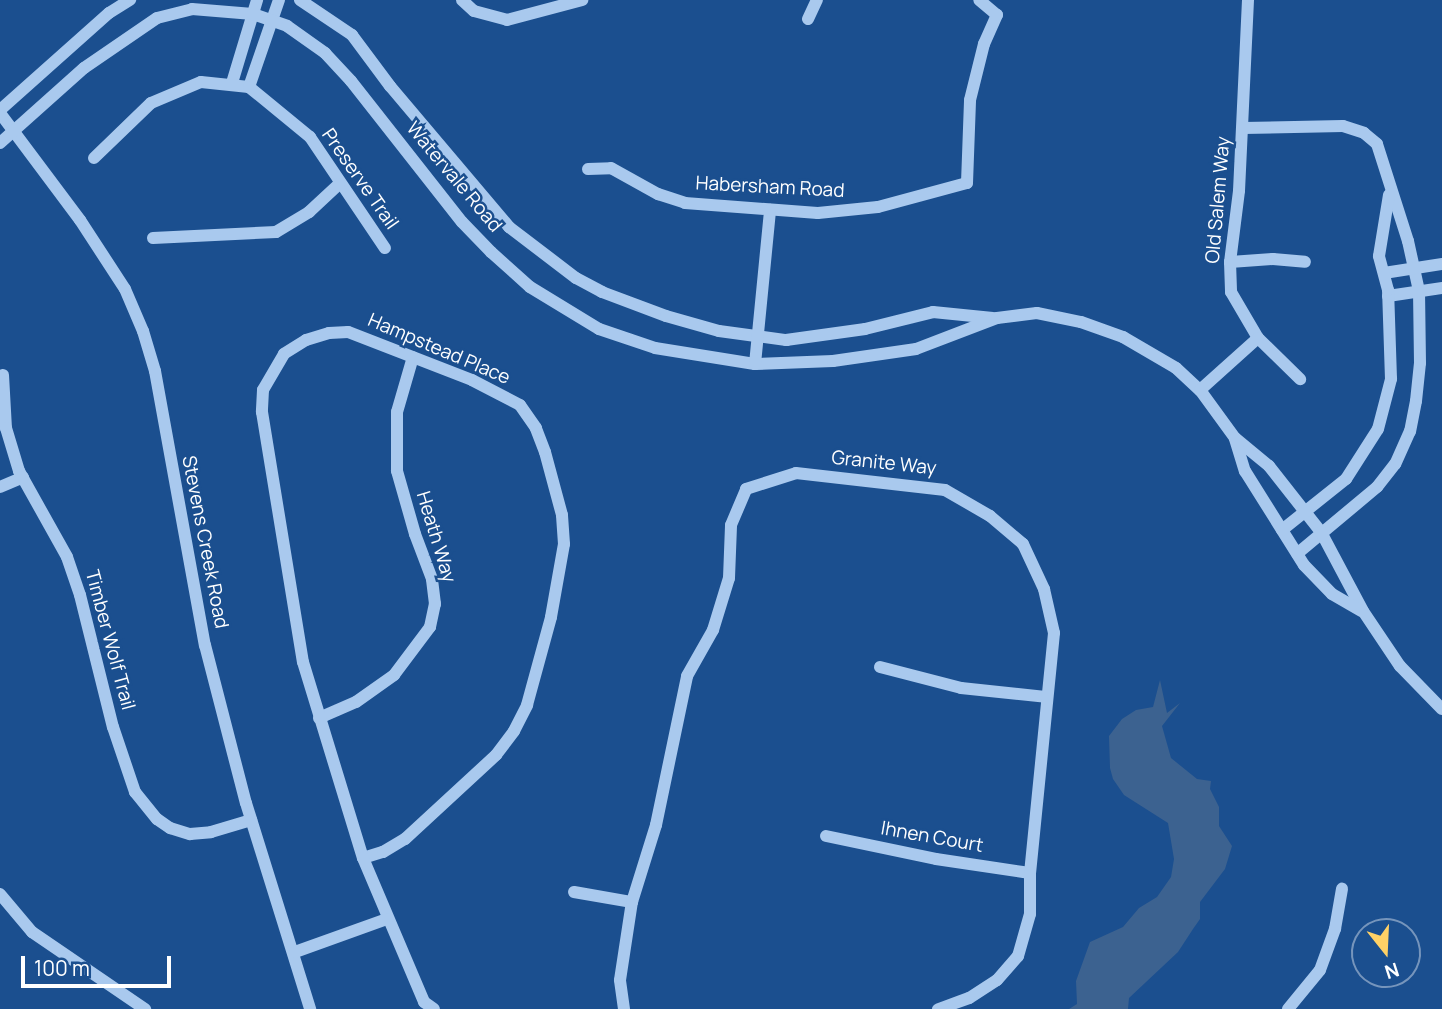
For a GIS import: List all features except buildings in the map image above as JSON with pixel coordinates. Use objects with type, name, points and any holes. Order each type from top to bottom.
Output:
[{"type":"street","points":[[0,112],[109,13],[130,0]]},
{"type":"street","points":[[232,83],[257,0]]},
{"type":"street","points":[[249,87],[279,0]]},
{"type":"street","name":"Watervale Road","points":[[300,0],[352,34],[390,86],[509,227],[576,278],[628,302],[719,331],[786,340],[865,329],[933,312],[997,318],[1037,313],[1081,322],[1123,337],[1155,354],[1200,390],[1235,438],[1269,466],[1321,532],[1363,611],[1400,666],[1442,709]]},
{"type":"street","points":[[462,0],[474,11],[507,20],[582,0]]},
{"type":"street","points":[[808,19],[817,0]]},
{"type":"street","name":"Habersham Road","points":[[588,169],[611,169],[658,194],[685,203],[770,210],[847,212],[878,207],[967,183],[970,100],[985,44],[997,15],[979,0]]},
{"type":"street","name":"Old Salem Way","points":[[1248,0],[1243,128],[1230,262],[1231,292],[1258,338],[1300,379]]},
{"type":"street","name":"Watervale Road","points":[[0,143],[84,68],[157,18],[192,9],[253,14],[288,26],[325,53],[351,81],[462,222],[530,287],[600,329],[654,348],[755,364],[833,361],[916,349],[997,318]]},
{"type":"street","name":"Preserve Trail","points":[[94,158],[151,103],[201,82],[232,83],[249,87],[310,137],[339,184],[385,248]]},
{"type":"street","name":"Stevens Creek Road","points":[[0,112],[15,129],[125,289],[143,331],[155,371],[183,539],[205,645],[251,820],[295,952],[310,1009]]},
{"type":"street","points":[[1243,128],[1342,126],[1364,133],[1377,144],[1419,291],[1420,363],[1410,431],[1395,464],[1377,487],[1297,554]]},
{"type":"street","points":[[153,238],[276,233],[309,212],[339,184]]},
{"type":"street","points":[[1282,530],[1346,478],[1378,429],[1391,379],[1388,296],[1379,256],[1390,191]]},
{"type":"street","points":[[755,364],[770,210]]},
{"type":"street","points":[[1230,262],[1305,262]]},
{"type":"street","points":[[1384,273],[1442,264]]},
{"type":"street","points":[[1388,296],[1442,288]]},
{"type":"street","name":"Hampstead Place","points":[[363,858],[405,839],[496,755],[514,731],[527,705],[562,569],[562,515],[536,428],[520,405],[497,391],[348,332],[329,333],[306,340],[284,354],[263,390],[262,412],[279,529],[303,662],[319,718],[363,858],[387,919],[424,1002],[434,1009]]},
{"type":"street","points":[[1200,390],[1258,338]]},
{"type":"street","name":"Heath Way","points":[[319,718],[356,702],[394,675],[430,626],[435,604],[432,579],[415,534],[397,471],[397,412],[413,357]]},
{"type":"street","name":"Timber Wolf Trail","points":[[3,375],[6,428],[23,477],[67,557],[80,595],[113,727],[135,792],[157,818],[170,828],[190,834],[211,832],[251,820]]},
{"type":"street","name":"Watervale Road","points":[[1235,438],[1245,471],[1297,554],[1332,594],[1363,611]]},
{"type":"street","name":"Granite Way","points":[[624,1009],[620,980],[632,902],[656,825],[687,676],[713,630],[729,578],[732,525],[746,489],[796,473],[905,483],[945,490],[990,516],[1023,544],[1044,589],[1054,633],[1030,873],[1030,914],[1018,956],[988,986],[969,999],[938,1009]]},
{"type":"street","points":[[0,487],[23,477]]},
{"type":"street","points":[[880,667],[961,688],[1046,697]]},
{"type":"street","name":"Ihnen Court","points":[[826,836],[936,859],[1030,873]]},
{"type":"street","points":[[1288,1009],[1320,970],[1335,929],[1342,889]]},
{"type":"street","points":[[574,892],[632,902]]},
{"type":"street","points":[[0,894],[32,932],[145,1009]]},
{"type":"street","points":[[295,952],[387,919]]},
{"type":"water","points":[[1160,680],[1167,713],[1180,703],[1162,726],[1171,758],[1197,779],[1211,781],[1210,789],[1219,807],[1219,826],[1232,846],[1225,869],[1200,902],[1200,919],[1178,952],[1129,998],[1128,1009],[1069,1009],[1077,1004],[1076,981],[1090,942],[1123,927],[1139,908],[1157,897],[1171,877],[1174,859],[1168,823],[1124,795],[1113,779],[1110,768],[1109,736],[1122,719],[1136,710],[1153,707]]}]
